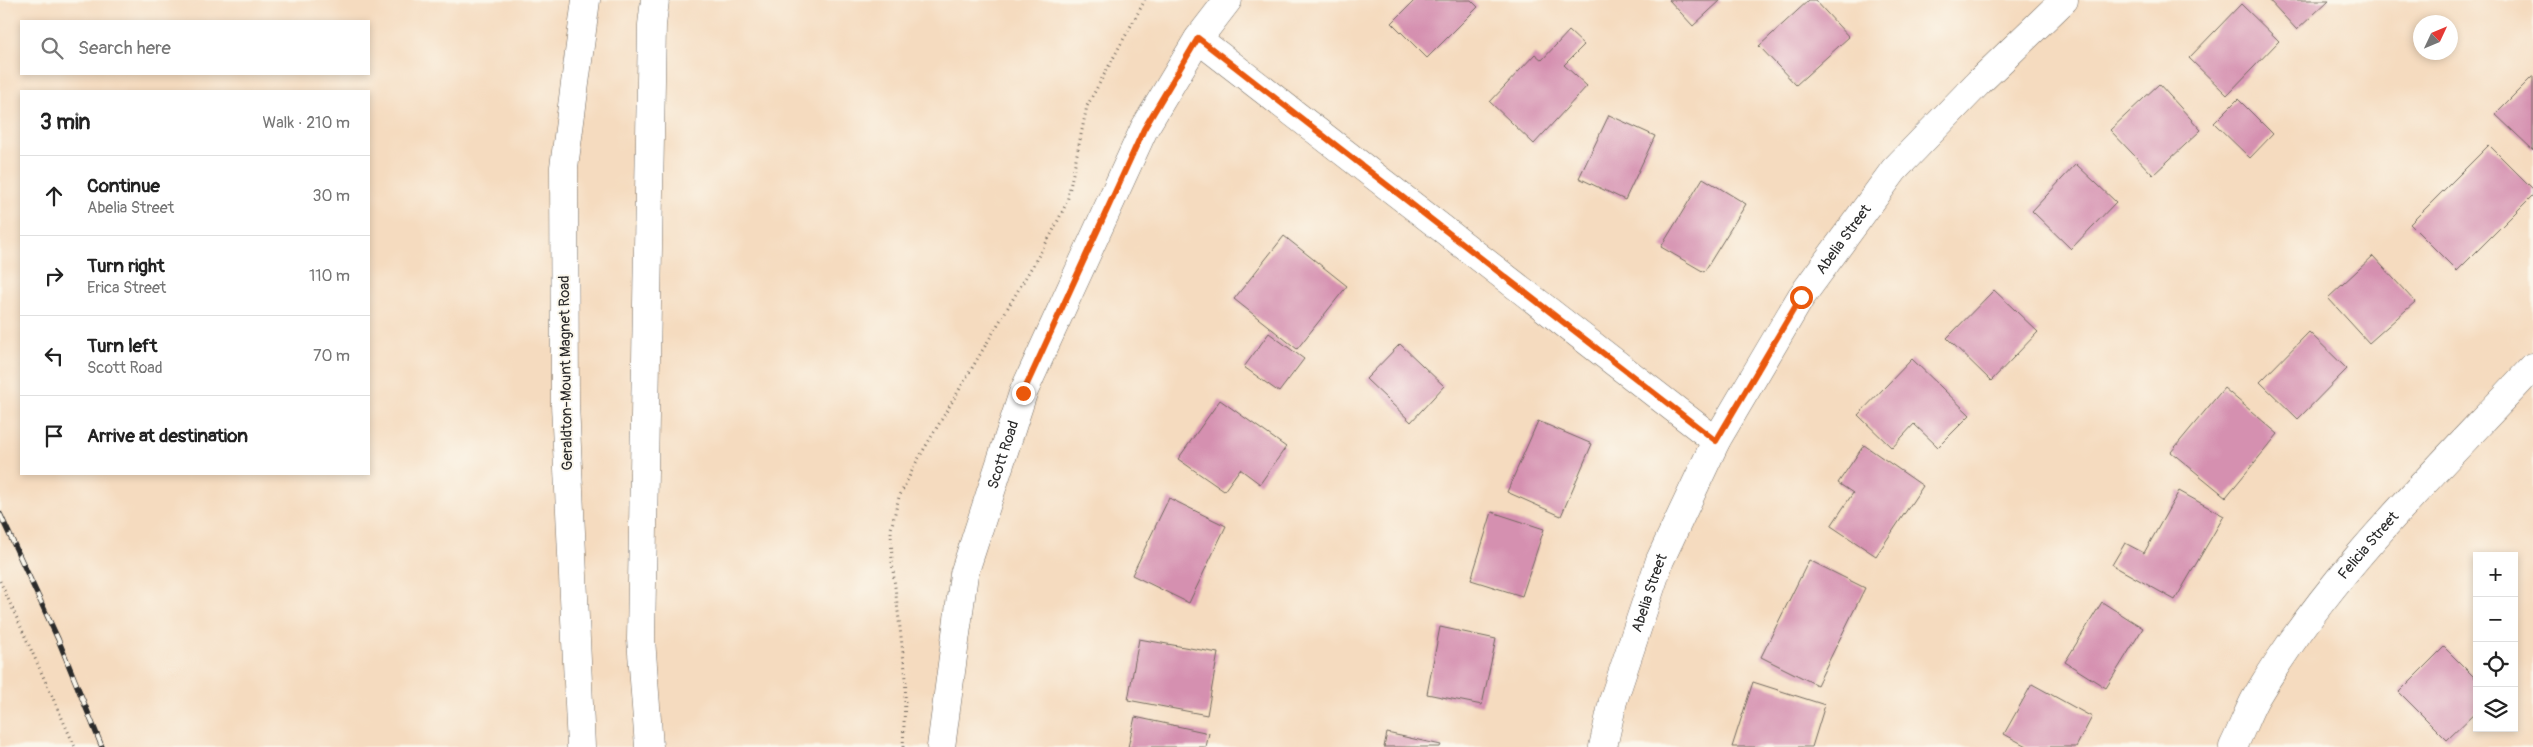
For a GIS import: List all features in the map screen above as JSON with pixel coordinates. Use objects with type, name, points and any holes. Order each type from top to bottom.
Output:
[{"type":"main road","name":"Geraldton-Mount Magnet Road","points":[[581,747],[565,404],[564,167],[586,0]]},
{"type":"main road","points":[[649,747],[641,639],[652,34],[655,0]]},
{"type":"main road","name":"Scott Road","points":[[941,747],[964,574],[1023,393],[1144,129],[1198,38],[1228,0]]},
{"type":"main road","name":"Abelia Street","points":[[1604,747],[1613,702],[1660,560],[1716,441],[1801,297],[1894,170],[1979,82],[2064,0]]},
{"type":"main road","points":[[1198,38],[1716,441]]},
{"type":"main road","name":"Felicia Street","points":[[2233,747],[2255,699],[2308,620],[2361,552],[2533,367]]},
{"type":"path","points":[[903,747],[906,678],[892,562],[891,530],[899,497],[917,461],[1052,233],[1067,202],[1087,106],[1145,0]]},
{"type":"path","points":[[0,581],[75,747]]},
{"type":"building","points":[[1415,0],[1471,0],[1478,7],[1427,58],[1392,23]]},
{"type":"building","points":[[1669,0],[1721,0],[1693,26]]},
{"type":"building","points":[[1809,0],[1815,0],[1849,37],[1796,85],[1759,46]]},
{"type":"building","points":[[2269,0],[2329,0],[2297,30]]},
{"type":"building","points":[[2241,4],[2279,41],[2227,95],[2189,58]]},
{"type":"building","points":[[1569,31],[1584,45],[1564,65],[1587,86],[1534,144],[1490,102],[1535,54],[1542,60]]},
{"type":"building","points":[[2533,76],[2533,150],[2495,114]]},
{"type":"building","points":[[2159,84],[2201,130],[2153,175],[2110,130]]},
{"type":"building","points":[[2238,99],[2273,134],[2250,158],[2214,123]]},
{"type":"building","points":[[1609,115],[1655,136],[1625,200],[1579,178]]},
{"type":"building","points":[[2489,145],[2533,189],[2533,195],[2457,271],[2410,224]]},
{"type":"building","points":[[2076,164],[2116,202],[2071,249],[2032,211]]},
{"type":"building","points":[[1703,178],[1746,204],[1704,272],[1661,247]]},
{"type":"building","points":[[1284,236],[1347,286],[1297,349],[1234,299]]},
{"type":"building","points":[[2373,256],[2415,302],[2369,343],[2328,298]]},
{"type":"building","points":[[1994,290],[2038,332],[1991,381],[1947,338]]},
{"type":"building","points":[[2309,332],[2347,369],[2298,419],[2260,382]]},
{"type":"building","points":[[1269,333],[1304,359],[1279,392],[1244,367]]},
{"type":"building","points":[[1400,344],[1444,386],[1411,422],[1366,379]]},
{"type":"building","points":[[1912,359],[1970,415],[1938,447],[1914,424],[1892,448],[1858,415]]},
{"type":"building","points":[[2224,388],[2278,434],[2226,497],[2171,452]]},
{"type":"building","points":[[1220,400],[1286,447],[1260,484],[1240,469],[1224,491],[1178,459]]},
{"type":"building","points":[[1538,421],[1592,444],[1561,516],[1507,492]]},
{"type":"building","points":[[1864,445],[1923,486],[1876,556],[1831,526],[1853,493],[1838,483]]},
{"type":"building","points":[[2179,491],[2224,516],[2175,600],[2112,565],[2125,543],[2144,553]]},
{"type":"building","points":[[1169,498],[1226,526],[1189,603],[1132,575]]},
{"type":"building","points":[[1492,512],[1544,529],[1522,596],[1471,580]]},
{"type":"building","points":[[1809,560],[1865,588],[1817,685],[1761,657]]},
{"type":"building","points":[[2102,602],[2143,628],[2106,688],[2065,662]]},
{"type":"building","points":[[1440,627],[1496,639],[1482,705],[1427,694]]},
{"type":"building","points":[[1139,639],[1218,653],[1207,715],[1128,700]]},
{"type":"building","points":[[2444,647],[2473,676],[2473,715],[2447,740],[2399,692]]},
{"type":"building","points":[[1753,682],[1825,705],[1812,747],[1732,747]]},
{"type":"building","points":[[2032,684],[2092,717],[2076,747],[2028,747],[2004,734]]},
{"type":"building","points":[[1135,717],[1209,733],[1206,747],[1128,747]]},
{"type":"building","points":[[1387,733],[1441,745],[1440,747],[1384,747]]},
{"type":"railway","points":[[0,514],[58,639],[102,747]]},
{"type":"route","points":[[1023,393],[1144,129],[1198,38],[1716,441],[1801,297]]}]
